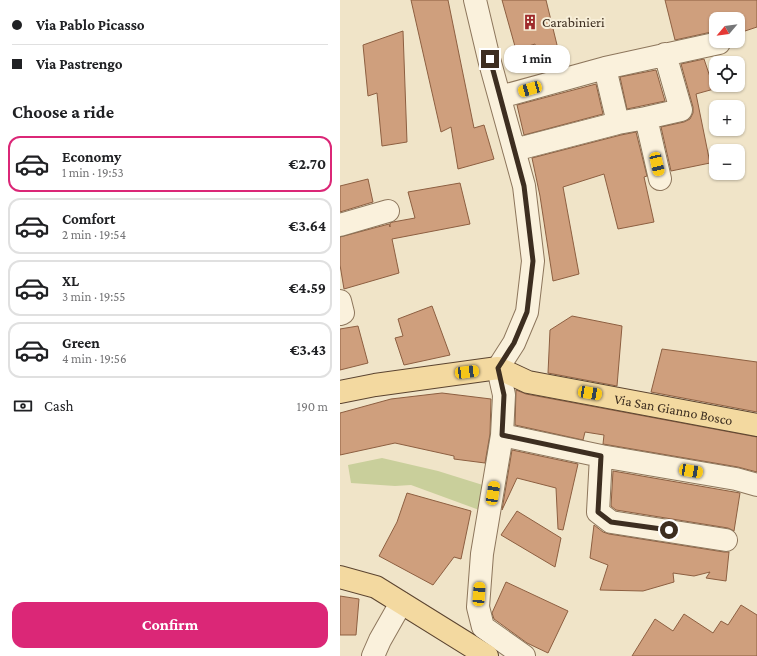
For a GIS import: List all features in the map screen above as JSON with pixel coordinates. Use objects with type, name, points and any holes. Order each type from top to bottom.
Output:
[{"type":"main road","points":[[340,392],[375,385],[498,368]]},
{"type":"main road","name":"Via San Gianno Bosco","points":[[498,368],[528,382],[757,425]]},
{"type":"main road","points":[[340,577],[376,587],[487,656]]},
{"type":"street","points":[[475,0],[524,186],[533,261],[527,312],[514,343],[498,368],[504,395],[502,435],[482,554],[478,607],[482,627],[524,656]]},
{"type":"street","points":[[500,97],[605,68],[709,45]]},
{"type":"street","points":[[514,150],[618,123],[681,110],[665,54]]},
{"type":"street","points":[[605,68],[618,123]]},
{"type":"street","points":[[646,118],[660,179]]},
{"type":"street","points":[[340,225],[388,211]]},
{"type":"street","points":[[340,301],[343,313],[340,314]]},
{"type":"street","points":[[502,435],[601,456],[736,478],[757,485]]},
{"type":"street","points":[[601,456],[598,512],[611,522],[726,540]]},
{"type":"street","points":[[373,656],[380,640],[401,603]]},
{"type":"green space","points":[[382,458],[438,471],[486,486],[482,511],[411,485],[395,486],[351,483],[348,465]]},
{"type":"building","points":[[411,0],[448,0],[474,128],[484,125],[494,159],[458,169],[451,127],[441,132]]},
{"type":"building","name":"Carabinieri","points":[[502,0],[546,0],[558,49],[537,54],[535,44],[516,50]]},
{"type":"building","points":[[665,0],[757,0],[757,27],[745,31],[745,12],[709,12],[709,33],[675,40]]},
{"type":"building","points":[[403,31],[407,142],[382,146],[377,93],[368,96],[363,45]]},
{"type":"building","points":[[704,59],[709,74],[709,90],[696,94],[709,163],[671,171],[661,127],[684,122],[690,119],[693,113],[693,107],[681,64]]},
{"type":"building","points":[[656,70],[665,101],[627,109],[620,77]]},
{"type":"building","points":[[596,84],[603,114],[524,135],[517,105]]},
{"type":"building","points":[[636,132],[647,176],[644,177],[654,222],[618,229],[604,174],[563,187],[579,274],[553,281],[540,196],[532,158]]},
{"type":"building","points":[[368,179],[373,202],[340,212],[340,186]]},
{"type":"building","points":[[460,183],[470,224],[392,239],[399,273],[344,289],[340,265],[340,237],[389,224],[390,227],[390,223],[415,218],[408,192]]},
{"type":"building","points":[[432,306],[450,355],[404,365],[395,338],[403,336],[398,319]]},
{"type":"building","points":[[572,316],[622,326],[617,386],[548,373],[550,330]]},
{"type":"building","points":[[358,326],[368,363],[340,370],[340,329]]},
{"type":"building","points":[[662,349],[757,362],[757,412],[651,392]]},
{"type":"building","points":[[516,390],[526,394],[757,437],[757,472],[738,467],[603,444],[604,435],[585,432],[583,440],[515,425]]},
{"type":"building","points":[[442,393],[491,399],[490,434],[485,463],[454,459],[454,456],[395,443],[340,455],[340,413],[391,399]]},
{"type":"building","points":[[512,450],[578,464],[563,530],[558,529],[556,488],[517,478],[502,510]]},
{"type":"building","points":[[613,471],[740,493],[734,531],[728,528],[616,510],[611,506]]},
{"type":"building","points":[[407,493],[471,511],[461,559],[454,557],[433,585],[379,556],[397,522]]},
{"type":"building","points":[[517,511],[561,538],[555,567],[501,535]]},
{"type":"building","points":[[594,525],[603,532],[609,534],[729,552],[726,581],[706,578],[710,572],[694,576],[673,573],[674,582],[643,591],[600,590],[608,565],[590,558]]},
{"type":"building","points":[[506,582],[568,611],[548,653],[527,643],[494,619],[492,613]]},
{"type":"building","points":[[340,596],[359,599],[356,635],[340,635]]},
{"type":"building","points":[[741,605],[757,615],[757,656],[632,656],[655,619],[673,631],[684,614],[713,633],[721,621],[728,625]]},
{"type":"place","name":"Carabinieri","points":[[530,22]]},
{"type":"route","points":[[490,59],[524,186],[533,261],[527,312],[514,343],[498,368],[504,395],[502,435],[601,456],[598,512],[611,522],[669,530]]}]
